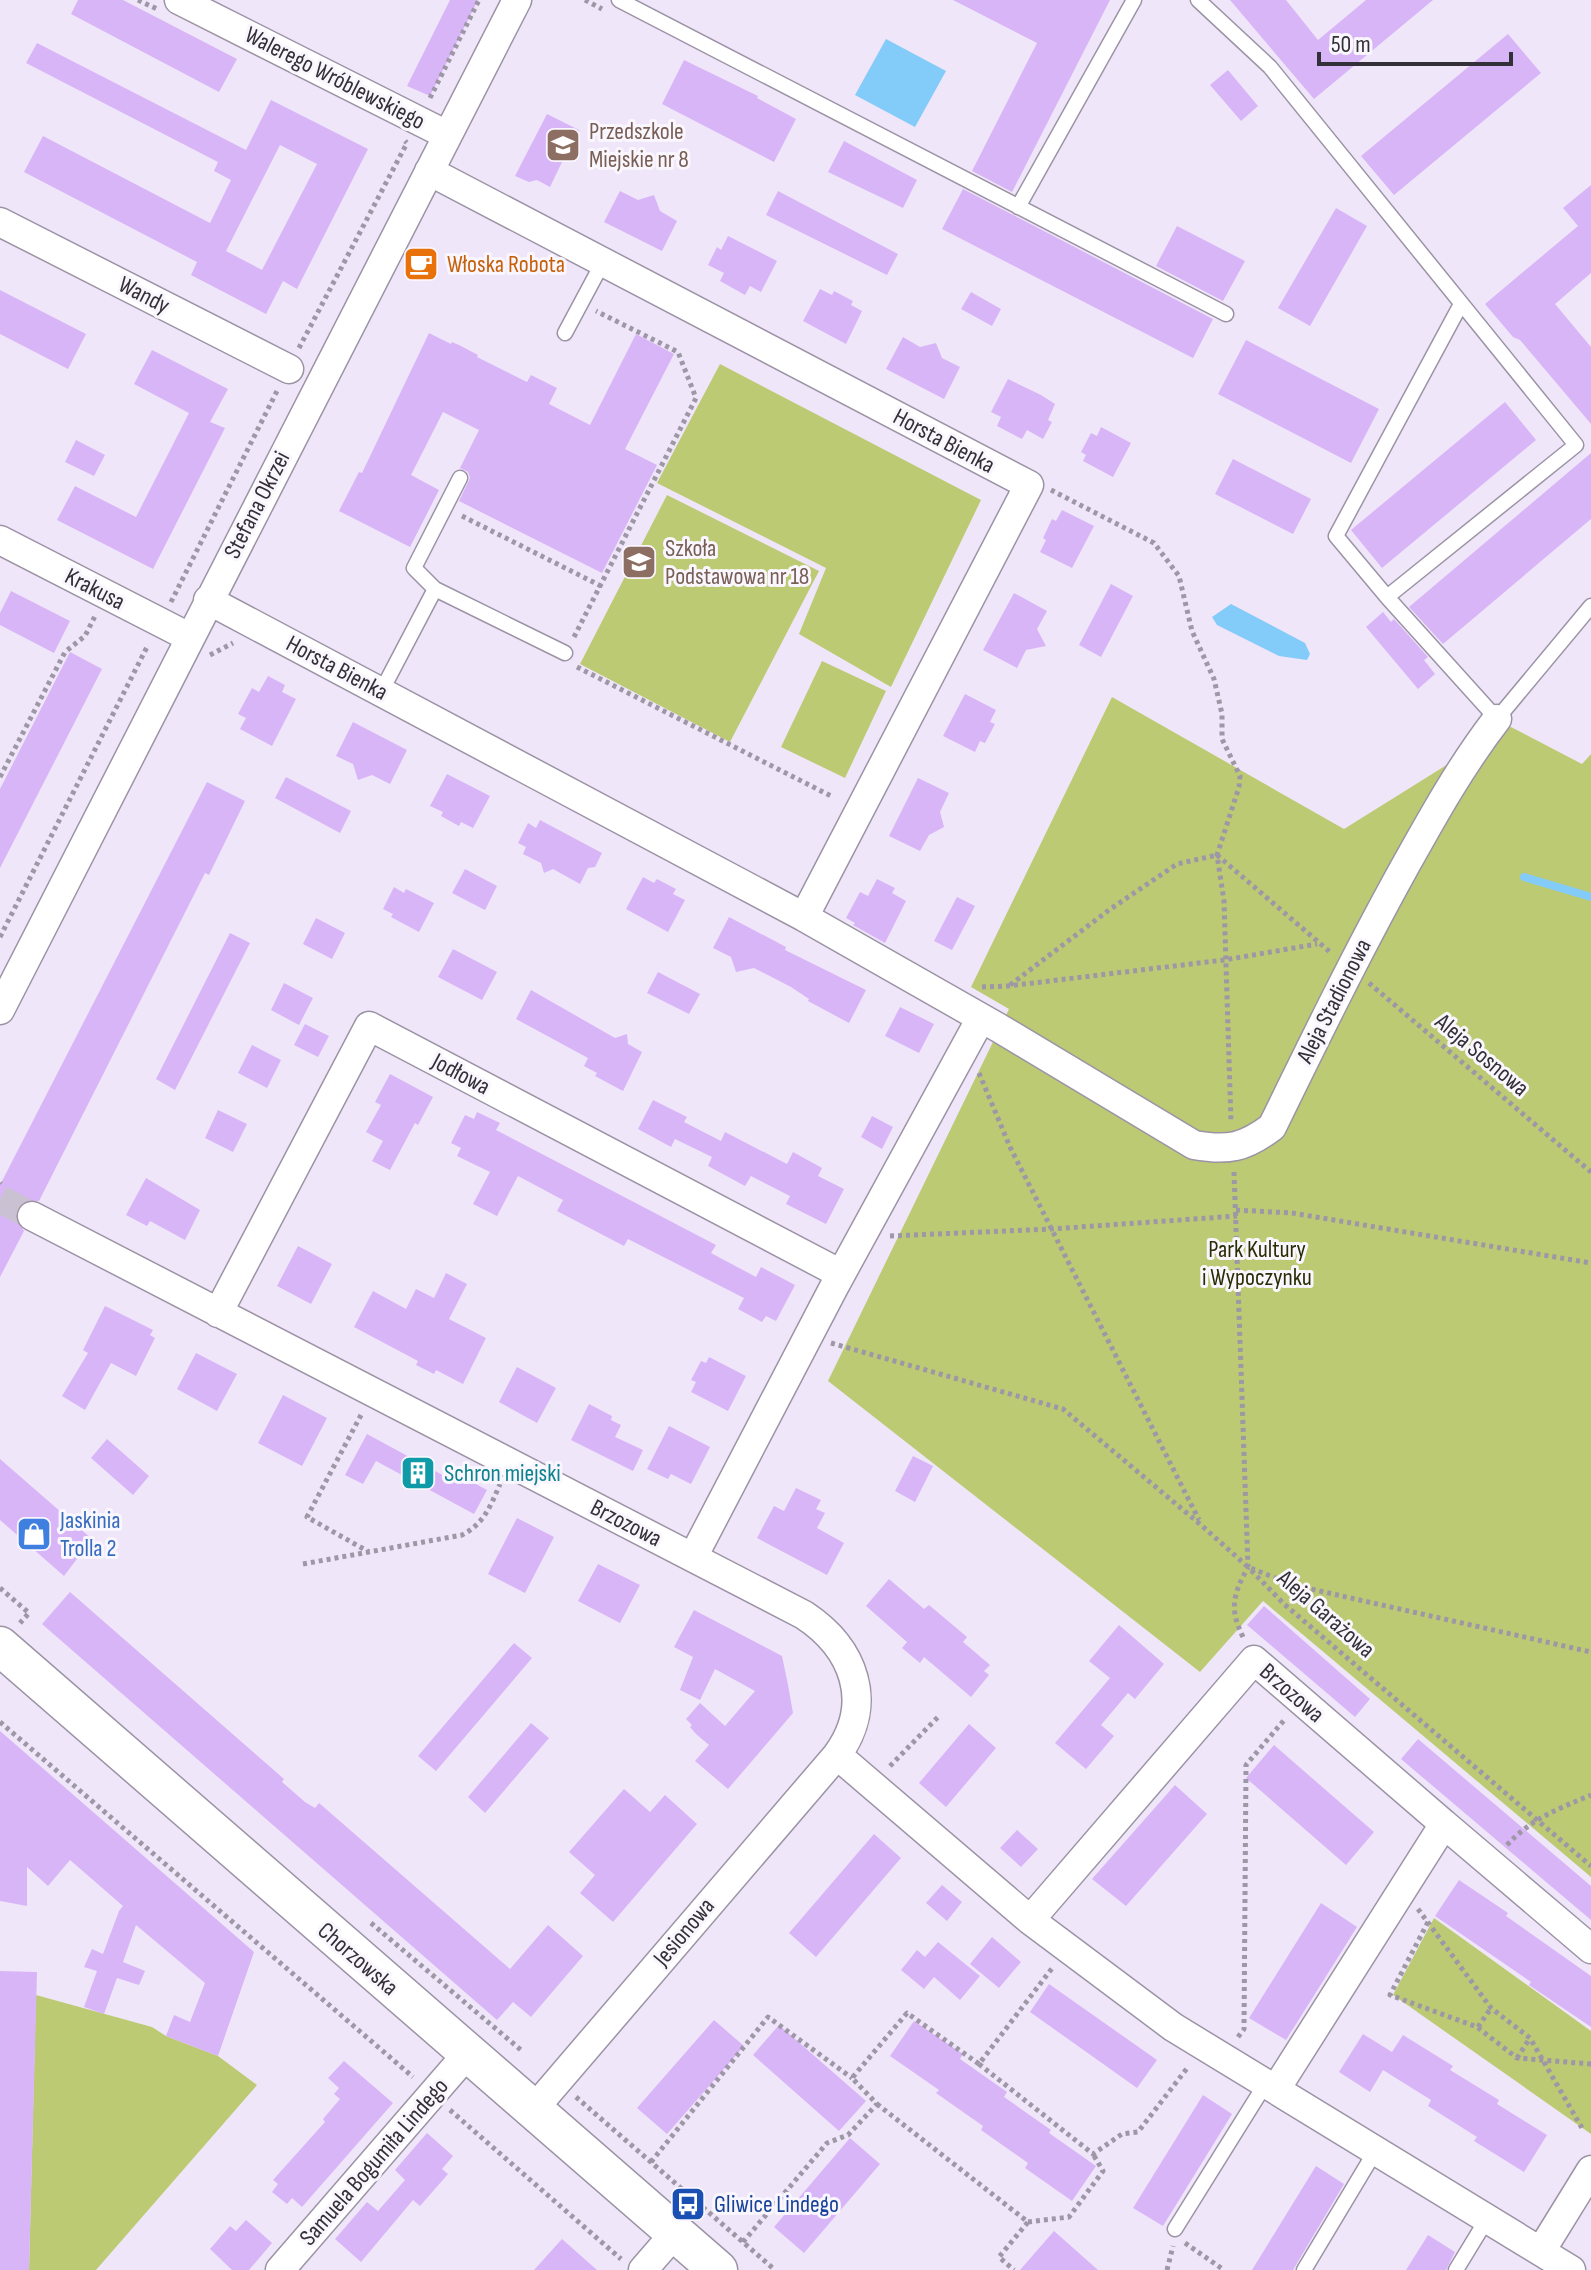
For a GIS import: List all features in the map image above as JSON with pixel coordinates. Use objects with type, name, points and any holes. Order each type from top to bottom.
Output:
[{"type":"main road","name":"Chorzowska","points":[[0,1646],[718,2270]]},
{"type":"street","name":"Walerego Wróblewskiego","points":[[179,0],[447,135]]},
{"type":"street","name":"Stefana Okrzei","points":[[0,1010],[517,0]]},
{"type":"street","name":"Horsta Bienka","points":[[429,171],[1029,485],[804,917]]},
{"type":"street","name":"Wandy","points":[[0,222],[289,369]]},
{"type":"street","name":"Krakusa","points":[[0,540],[189,637]]},
{"type":"street","name":"Horsta Bienka","points":[[208,600],[804,917],[981,1018]]},
{"type":"street","name":"Aleja Stadionowa","points":[[1232,1148],[1254,1141],[1272,1127],[1350,966],[1448,789],[1497,719]]},
{"type":"street","points":[[693,1557],[824,1336],[841,1274],[981,1018],[1194,1145],[1232,1148]]},
{"type":"street","name":"Jodłowa","points":[[218,1313],[369,1026],[841,1274]]},
{"type":"street","name":"Brzozowa","points":[[32,1216],[693,1557],[824,1628],[840,1646],[851,1667],[856,1686],[856,1709],[848,1740],[837,1755]]},
{"type":"street","name":"Brzozowa","points":[[1030,1920],[1254,1660],[1591,1949]]},
{"type":"street","points":[[837,1755],[1030,1920],[1173,2027],[1571,2270]]},
{"type":"street","name":"Jesionowa","points":[[533,2110],[837,1755]]},
{"type":"street","points":[[1271,2086],[1444,1824]]},
{"type":"street","name":"Samuela Bogumiła Lindego","points":[[280,2270],[468,2053]]},
{"type":"street","points":[[1541,2251],[1591,2170]]},
{"type":"street","points":[[632,2265],[675,2233]]},
{"type":"lane","points":[[619,0],[1226,314]]},
{"type":"lane","points":[[1018,207],[1134,0]]},
{"type":"lane","points":[[1198,0],[1270,67],[1576,445],[1387,597]]},
{"type":"lane","points":[[565,333],[603,262]]},
{"type":"lane","points":[[1461,304],[1336,536],[1497,719]]},
{"type":"lane","points":[[460,478],[414,568],[435,589],[565,653]]},
{"type":"lane","points":[[381,692],[435,589]]},
{"type":"lane","name":"Aleja Stadionowa","points":[[1497,719],[1591,606]]},
{"type":"lane","points":[[1175,2232],[1271,2086]]},
{"type":"lane","points":[[1304,2270],[1376,2150]]},
{"type":"lane","points":[[1456,2270],[1487,2219]]},
{"type":"path","points":[[424,110],[479,0]]},
{"type":"path","points":[[165,614],[407,143],[398,133]]},
{"type":"path","points":[[581,303],[678,352],[696,398],[562,660],[831,796]]},
{"type":"path","points":[[1041,485],[1154,543],[1179,576],[1192,631],[1214,679],[1222,714],[1222,739],[1240,776],[1217,855]]},
{"type":"path","points":[[445,507],[601,586]]},
{"type":"path","points":[[0,777],[65,652],[85,636],[97,611]]},
{"type":"path","points":[[0,937],[151,639]]},
{"type":"path","points":[[216,652],[239,639]]},
{"type":"path","points":[[968,987],[1008,986],[1224,960],[1318,944],[1217,855]]},
{"type":"path","points":[[1008,986],[1109,910],[1177,864],[1217,855]]},
{"type":"path","name":"Aleja Garażowa","points":[[1217,855],[1224,901],[1248,1567],[1284,1604],[1591,1866]]},
{"type":"path","name":"Aleja Sosnowa","points":[[1350,966],[1591,1172]]},
{"type":"path","points":[[974,1062],[1010,1147],[1201,1525]]},
{"type":"path","points":[[889,1223],[882,1237],[1051,1229],[1237,1213],[1292,1213],[1591,1263]]},
{"type":"path","points":[[824,1336],[1063,1409],[1248,1567],[1293,1585],[1591,1652]]},
{"type":"path","points":[[365,1407],[307,1517],[371,1553]]},
{"type":"path","points":[[487,1475],[514,1489]]},
{"type":"path","points":[[303,1564],[445,1540],[473,1530],[484,1518],[501,1483]]},
{"type":"path","points":[[1248,1567],[1235,1592],[1234,1619],[1254,1660]]},
{"type":"path","points":[[1232,2045],[1244,2029],[1246,1765],[1301,1700]]},
{"type":"path","points":[[0,1722],[632,2265]]},
{"type":"path","points":[[1490,1863],[1523,1827],[1591,1795]]},
{"type":"path","points":[[1413,1902],[1491,2008],[1530,2038],[1582,2128]]},
{"type":"path","points":[[1428,1922],[1390,1995],[1477,2027],[1517,2058],[1545,2063],[1591,2064]]},
{"type":"path","points":[[979,2064],[1058,1960]]},
{"type":"path","points":[[1477,2027],[1491,2008]]},
{"type":"path","points":[[852,2078],[907,2013],[979,2064],[1093,2154],[1103,2171],[1069,2217],[1028,2222],[999,2257],[1014,2270]]},
{"type":"path","points":[[651,2162],[768,2017],[852,2078],[877,2104],[1028,2222]]},
{"type":"path","points":[[1517,2058],[1530,2038]]},
{"type":"path","points":[[1093,2154],[1122,2134],[1138,2132],[1194,2059]]},
{"type":"path","points":[[567,2089],[775,2270]]},
{"type":"path","points":[[743,2242],[827,2143],[848,2135],[877,2104]]},
{"type":"path","points":[[1175,2232],[1224,2270]]},
{"type":"green space","points":[[720,364],[981,500],[891,687],[799,634],[826,568],[657,483]]},
{"type":"green space","points":[[667,495],[819,571],[730,742],[580,664]]},
{"type":"green space","points":[[822,661],[886,691],[845,778],[781,747]]},
{"type":"green space","name":"Park Kultury i Wypoczynku","points":[[1112,697],[1344,829],[1509,726],[1582,764],[1591,754],[1591,1877],[1263,1601],[1200,1672],[828,1381],[1009,1009],[971,987]]},
{"type":"green space","points":[[1434,1918],[1591,2031],[1591,2134],[1393,1995]]},
{"type":"green space","points":[[36,1995],[152,2027],[166,2036],[218,2056],[257,2085],[96,2270],[29,2270]]},
{"type":"water","points":[[886,39],[946,71],[915,127],[855,95]]},
{"type":"water","points":[[1231,604],[1305,643],[1310,654],[1307,660],[1279,656],[1217,625],[1212,617]]},
{"type":"building","points":[[78,0],[123,0],[237,59],[219,92],[71,14]]},
{"type":"building","points":[[450,0],[478,0],[430,96],[407,86]]},
{"type":"building","points":[[953,0],[1110,0],[1012,192],[972,171],[1037,43]]},
{"type":"building","points":[[1230,0],[1286,0],[1318,40],[1366,0],[1433,0],[1314,99]]},
{"type":"building","points":[[1508,34],[1541,73],[1394,195],[1361,156]]},
{"type":"building","points":[[37,43],[246,150],[271,100],[368,149],[297,289],[283,281],[266,314],[191,275],[197,262],[24,172],[43,136],[210,223],[231,180],[214,171],[218,162],[26,63]],"holes":[[[280,145],[317,164],[262,270],[226,251]]]},
{"type":"building","points":[[684,60],[758,96],[796,119],[774,162],[662,104]]},
{"type":"building","points":[[1228,70],[1258,106],[1241,121],[1210,85]]},
{"type":"building","points":[[547,114],[579,130],[569,148],[574,159],[562,162],[550,187],[537,180],[529,182],[515,176]]},
{"type":"building","points":[[844,141],[917,180],[903,208],[828,172]]},
{"type":"building","points":[[1591,185],[1591,273],[1555,304],[1591,347],[1591,424],[1485,304],[1578,226],[1563,208]]},
{"type":"building","points":[[963,189],[1213,319],[1193,358],[942,229]]},
{"type":"building","points":[[620,191],[638,200],[654,195],[660,211],[677,221],[662,251],[604,222]]},
{"type":"building","points":[[778,191],[898,254],[887,275],[766,215]]},
{"type":"building","points":[[1336,208],[1367,226],[1310,326],[1278,308]]},
{"type":"building","points":[[1177,226],[1245,261],[1223,301],[1156,266]]},
{"type":"building","points":[[728,236],[777,261],[761,292],[750,286],[745,295],[720,281],[724,273],[708,265],[717,247],[721,250]]},
{"type":"building","points":[[820,289],[832,295],[834,291],[853,301],[851,305],[862,311],[846,344],[803,321]]},
{"type":"building","points":[[0,290],[86,334],[68,369],[0,334]]},
{"type":"building","points":[[971,292],[1001,309],[992,326],[961,309]]},
{"type":"building","points":[[429,333],[459,345],[527,382],[531,375],[557,388],[549,404],[590,425],[636,334],[674,354],[625,449],[657,465],[602,573],[459,501],[470,478],[468,472],[460,468],[479,430],[443,412],[411,475],[439,490],[410,547],[339,511],[359,472],[362,473]]},
{"type":"building","points":[[903,337],[920,347],[936,343],[942,358],[960,367],[944,399],[886,369]]},
{"type":"building","points":[[1246,340],[1379,409],[1351,463],[1218,394]]},
{"type":"building","points":[[152,350],[228,389],[210,422],[225,428],[153,569],[57,520],[75,486],[136,517],[189,413],[134,384]]},
{"type":"building","points":[[1008,379],[1055,404],[1048,420],[1052,422],[1043,439],[1027,430],[1022,439],[997,426],[1001,417],[991,412]]},
{"type":"building","points":[[1505,402],[1536,440],[1382,568],[1351,530]]},
{"type":"building","points":[[1101,427],[1131,443],[1113,477],[1083,461],[1086,455],[1081,452],[1091,433],[1097,436]]},
{"type":"building","points":[[76,440],[105,455],[94,476],[65,462]]},
{"type":"building","points":[[1591,453],[1591,519],[1443,644],[1409,607]]},
{"type":"building","points":[[1233,459],[1311,499],[1293,534],[1215,494]]},
{"type":"building","points":[[1062,510],[1094,526],[1072,568],[1040,552],[1052,519],[1056,521]]},
{"type":"building","points":[[1111,584],[1133,596],[1101,657],[1079,645]]},
{"type":"building","points":[[11,591],[70,621],[54,653],[0,625],[0,613]]},
{"type":"building","points":[[1014,593],[1047,611],[1037,629],[1046,646],[1026,650],[1017,668],[983,650]]},
{"type":"building","points":[[1383,612],[1391,622],[1394,619],[1428,657],[1424,660],[1435,674],[1418,689],[1366,627]]},
{"type":"building","points":[[70,652],[102,669],[0,868],[0,789]]},
{"type":"building","points":[[268,676],[285,685],[282,692],[296,699],[272,746],[240,729],[246,718],[238,714],[252,688],[259,692]]},
{"type":"building","points":[[965,694],[996,710],[990,722],[995,724],[985,743],[980,741],[975,752],[943,736]]},
{"type":"building","points":[[353,722],[407,750],[390,784],[372,775],[358,780],[353,764],[336,756]]},
{"type":"building","points":[[447,774],[490,796],[473,828],[461,822],[459,826],[441,816],[443,812],[430,806]]},
{"type":"building","points":[[286,777],[351,811],[340,833],[275,798]]},
{"type":"building","points":[[918,778],[949,793],[940,812],[944,827],[929,835],[920,851],[889,836]]},
{"type":"building","points":[[207,782],[245,801],[209,875],[205,873],[39,1201],[24,1201],[17,1208],[15,1218],[24,1231],[0,1277],[0,1185]]},
{"type":"building","points":[[540,820],[602,853],[595,867],[588,868],[580,884],[553,869],[544,873],[541,863],[523,854],[526,847],[518,843],[528,823],[536,828]]},
{"type":"building","points":[[465,869],[497,886],[485,910],[452,893]]},
{"type":"building","points":[[643,877],[654,883],[657,879],[676,889],[673,894],[685,900],[668,932],[626,909]]},
{"type":"building","points":[[877,879],[895,888],[892,893],[906,901],[885,943],[846,918],[860,892],[868,896]]},
{"type":"building","points":[[394,887],[404,893],[406,889],[434,903],[419,932],[391,917],[393,914],[383,909]]},
{"type":"building","points":[[957,897],[975,906],[952,950],[934,941]]},
{"type":"building","points":[[729,917],[786,947],[785,950],[866,990],[849,1023],[754,968],[736,972],[731,957],[713,948]]},
{"type":"building","points":[[316,918],[345,933],[332,959],[303,944]]},
{"type":"building","points":[[230,933],[250,943],[175,1090],[156,1079]]},
{"type":"building","points":[[453,949],[497,972],[482,1000],[438,977]]},
{"type":"building","points":[[658,972],[700,994],[689,1014],[647,993]]},
{"type":"building","points":[[284,983],[313,998],[299,1025],[271,1010]]},
{"type":"building","points":[[531,990],[615,1038],[627,1034],[628,1044],[642,1052],[623,1091],[595,1076],[597,1073],[584,1066],[588,1058],[516,1019]]},
{"type":"building","points":[[900,1007],[934,1024],[919,1053],[885,1036]]},
{"type":"building","points":[[305,1024],[329,1036],[318,1057],[294,1045]]},
{"type":"building","points":[[252,1045],[281,1060],[267,1088],[238,1073]]},
{"type":"building","points":[[390,1074],[433,1097],[390,1170],[372,1161],[383,1141],[366,1132],[381,1105],[375,1102]]},
{"type":"building","points":[[653,1100],[687,1117],[684,1122],[721,1141],[725,1132],[787,1164],[793,1152],[822,1168],[818,1176],[844,1189],[826,1224],[786,1204],[790,1196],[751,1176],[745,1186],[708,1166],[712,1157],[675,1139],[671,1147],[638,1129]]},
{"type":"building","points":[[218,1110],[247,1124],[233,1152],[205,1138]]},
{"type":"building","points":[[477,1112],[500,1123],[496,1130],[716,1245],[711,1253],[756,1277],[761,1267],[795,1285],[776,1321],[766,1316],[762,1322],[738,1309],[744,1298],[628,1239],[624,1246],[557,1211],[563,1200],[518,1176],[497,1216],[473,1204],[490,1172],[457,1156],[461,1148],[451,1143],[465,1115],[474,1119]]},
{"type":"building","points":[[872,1116],[893,1127],[882,1149],[861,1137]]},
{"type":"building","points":[[146,1178],[200,1210],[185,1240],[150,1221],[147,1226],[126,1215]]},
{"type":"building","points":[[298,1246],[332,1264],[311,1304],[277,1286]]},
{"type":"building","points":[[446,1273],[467,1284],[449,1319],[486,1338],[463,1384],[436,1370],[434,1374],[416,1365],[418,1361],[354,1327],[373,1291],[406,1309],[416,1289],[434,1298]]},
{"type":"building","points":[[105,1306],[153,1330],[150,1335],[155,1338],[136,1376],[111,1363],[85,1410],[62,1396],[88,1353],[83,1350]]},
{"type":"building","points":[[196,1353],[237,1374],[217,1411],[177,1389]]},
{"type":"building","points":[[709,1357],[746,1376],[728,1411],[691,1392],[696,1382],[691,1380],[701,1361],[706,1363]]},
{"type":"building","points":[[517,1367],[556,1388],[537,1423],[499,1402]]},
{"type":"building","points":[[283,1395],[327,1418],[302,1466],[258,1443]]},
{"type":"building","points":[[589,1404],[612,1416],[611,1420],[621,1425],[615,1437],[643,1450],[633,1471],[571,1440]]},
{"type":"building","points":[[669,1426],[710,1447],[691,1484],[671,1474],[668,1479],[647,1469]]},
{"type":"building","name":"Schron miejski","points":[[367,1434],[448,1478],[452,1471],[487,1490],[474,1514],[376,1461],[363,1484],[345,1475]]},
{"type":"building","points":[[107,1439],[149,1476],[133,1495],[91,1458]]},
{"type":"building","points":[[913,1456],[933,1466],[915,1502],[895,1491]]},
{"type":"building","points":[[0,1459],[92,1539],[64,1576],[0,1520]]},
{"type":"building","points":[[796,1488],[821,1500],[816,1509],[825,1513],[817,1528],[844,1543],[827,1575],[757,1538],[774,1506],[784,1511]]},
{"type":"building","points":[[517,1518],[554,1537],[525,1593],[488,1574]]},
{"type":"building","points":[[598,1564],[640,1585],[620,1623],[578,1601]]},
{"type":"building","points":[[889,1579],[924,1609],[929,1605],[967,1637],[963,1642],[990,1665],[984,1671],[989,1675],[971,1697],[924,1657],[920,1663],[902,1648],[907,1642],[866,1606]]},
{"type":"building","points":[[70,1592],[284,1779],[282,1782],[305,1802],[315,1808],[319,1803],[510,1969],[548,1925],[583,1956],[531,2017],[513,2002],[497,2020],[42,1624]]},
{"type":"building","points":[[1264,1606],[1370,1699],[1355,1717],[1247,1625]]},
{"type":"building","points":[[694,1610],[782,1656],[788,1685],[793,1713],[728,1789],[695,1761],[709,1745],[696,1734],[686,1719],[700,1703],[725,1726],[755,1691],[715,1669],[700,1700],[680,1690],[693,1657],[674,1647]]},
{"type":"building","points":[[1119,1625],[1164,1664],[1135,1699],[1128,1693],[1101,1725],[1114,1736],[1086,1769],[1055,1743],[1110,1678],[1089,1661]]},
{"type":"building","points":[[514,1643],[532,1658],[436,1771],[418,1756]]},
{"type":"building","points":[[531,1723],[549,1738],[485,1813],[468,1797]]},
{"type":"building","points":[[969,1724],[996,1748],[946,1807],[919,1783]]},
{"type":"building","points":[[0,1731],[254,1952],[218,2056],[166,2036],[174,2015],[190,2022],[205,1983],[136,1925],[123,1962],[145,1971],[139,1985],[117,1978],[104,2014],[84,2007],[97,1971],[84,1967],[92,1949],[103,1954],[123,1906],[70,1860],[48,1886],[27,1867],[27,1906],[0,1901]]},
{"type":"building","points":[[1418,1739],[1591,1886],[1591,1920],[1401,1759]]},
{"type":"building","points":[[1274,1745],[1374,1832],[1346,1865],[1246,1778]]},
{"type":"building","points":[[1175,1785],[1207,1814],[1126,1906],[1092,1879]]},
{"type":"building","points":[[624,1789],[650,1812],[665,1795],[697,1824],[613,1922],[580,1893],[595,1875],[569,1852]]},
{"type":"building","points":[[1017,1830],[1038,1849],[1021,1867],[1000,1848]]},
{"type":"building","points":[[874,1834],[901,1858],[816,1957],[789,1933]]},
{"type":"building","points":[[1459,1880],[1591,1976],[1591,2027],[1435,1916]]},
{"type":"building","points":[[942,1885],[962,1902],[947,1921],[926,1903]]},
{"type":"building","points":[[1321,1903],[1357,1927],[1286,2040],[1249,2018]]},
{"type":"building","points":[[992,1937],[1021,1962],[999,1988],[970,1964]]},
{"type":"building","points":[[938,1942],[980,1976],[960,2000],[934,1977],[924,1989],[901,1970],[917,1950],[925,1957]]},
{"type":"building","points":[[0,1971],[37,1972],[29,2270],[0,2270]]},
{"type":"building","points":[[1049,1984],[1157,2060],[1137,2088],[1030,2012]]},
{"type":"building","points":[[714,2020],[744,2046],[667,2134],[637,2108]]},
{"type":"building","points":[[914,2021],[963,2054],[960,2059],[1007,2092],[1004,2097],[1096,2166],[1072,2201],[1025,2168],[1028,2163],[981,2130],[983,2126],[936,2093],[939,2090],[890,2056]]},
{"type":"building","points":[[779,2025],[866,2101],[839,2131],[753,2055]]},
{"type":"building","points":[[1363,2034],[1392,2052],[1403,2035],[1453,2066],[1450,2070],[1499,2100],[1497,2104],[1547,2135],[1524,2172],[1474,2141],[1477,2137],[1428,2106],[1431,2100],[1383,2070],[1370,2092],[1339,2072]]},
{"type":"building","points":[[344,2061],[393,2103],[302,2207],[292,2198],[287,2204],[272,2192],[278,2184],[273,2180],[325,2122],[323,2119],[340,2099],[334,2094],[339,2088],[328,2078]]},
{"type":"building","points":[[1203,2095],[1232,2114],[1163,2226],[1133,2208]]},
{"type":"building","points":[[427,2133],[453,2156],[442,2169],[448,2174],[420,2206],[413,2200],[361,2262],[335,2239],[367,2202],[378,2211],[405,2180],[395,2170]]},
{"type":"building","points":[[850,2138],[880,2164],[804,2253],[774,2227]]},
{"type":"building","points":[[1316,2166],[1344,2184],[1293,2270],[1252,2270]]},
{"type":"building","points":[[246,2220],[272,2243],[249,2270],[232,2270],[210,2249],[230,2226],[236,2231]]},
{"type":"building","points":[[1054,2231],[1098,2270],[1020,2270]]},
{"type":"building","points":[[1428,2235],[1455,2252],[1446,2270],[1406,2270]]},
{"type":"building","points":[[562,2239],[597,2270],[534,2270]]},
{"type":"waterway","points":[[1524,877],[1591,897]]},
{"type":"tunnel","points":[[0,1199],[32,1216]]},
{"type":"place","name":"Przedszkole Miejskie nr 8","points":[[563,145]]},
{"type":"place","name":"Włoska Robota","points":[[421,264]]},
{"type":"place","name":"Szkoła Podstawowa nr 18","points":[[639,562]]},
{"type":"place","name":"Schron miejski","points":[[418,1473]]},
{"type":"place","name":"Jaskinia Trolla 2","points":[[34,1534]]},
{"type":"place","name":"Gliwice Lindego","points":[[688,2204]]}]
